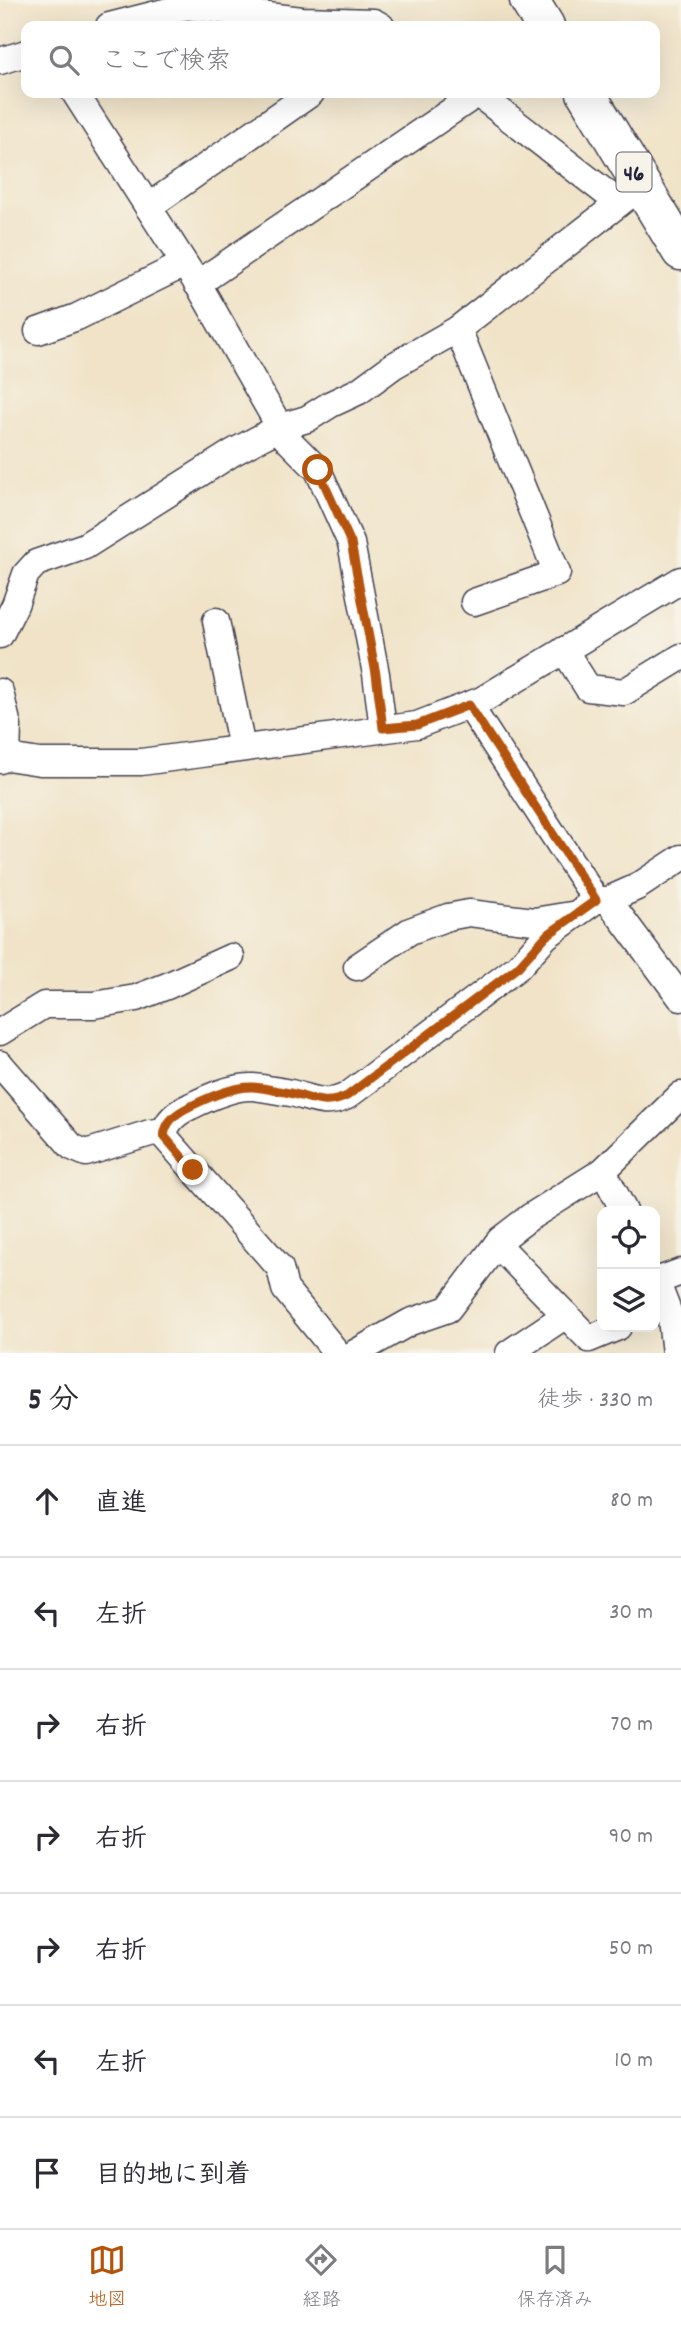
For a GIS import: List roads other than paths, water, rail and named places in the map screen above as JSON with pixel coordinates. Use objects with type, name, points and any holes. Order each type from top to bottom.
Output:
[{"type":"main road","points":[[530,0],[542,21]]},
{"type":"main road","name":"46","points":[[588,98],[635,201],[681,251]]},
{"type":"street","points":[[128,21],[212,0]]},
{"type":"street","points":[[184,6],[302,20],[338,21]]},
{"type":"street","points":[[0,61],[21,54]]},
{"type":"street","points":[[78,98],[191,274],[286,438],[318,470],[351,543],[376,674],[383,728]]},
{"type":"street","points":[[148,207],[304,98]]},
{"type":"street","points":[[38,331],[191,274],[469,98]]},
{"type":"street","points":[[0,635],[26,574],[36,563],[85,546],[232,453],[281,427],[307,419],[359,391],[393,366],[458,329],[635,201],[484,98]]},
{"type":"street","points":[[458,329],[557,573],[474,602]]},
{"type":"street","points":[[0,692],[8,726],[3,758],[40,762],[142,762],[417,725],[469,705],[501,689],[681,580]]},
{"type":"street","points":[[216,621],[242,748]]},
{"type":"street","points":[[564,650],[588,688],[624,691],[681,657]]},
{"type":"street","points":[[469,705],[593,905],[681,998]]},
{"type":"street","points":[[357,967],[410,931],[448,917],[469,912],[534,921],[593,905],[637,887],[681,858]]},
{"type":"street","points":[[337,1353],[285,1289],[280,1268],[164,1136],[166,1126],[178,1112],[234,1089],[251,1087],[293,1093],[320,1102],[336,1102],[518,967],[546,936],[593,905]]},
{"type":"street","points":[[0,1032],[44,1005],[94,1005],[136,998],[231,957]]},
{"type":"street","points":[[0,1064],[72,1147],[86,1153],[165,1131]]},
{"type":"street","points":[[355,1353],[411,1322],[448,1309],[497,1244],[530,1217],[603,1171],[681,1095]]},
{"type":"street","points":[[603,1171],[621,1206]]},
{"type":"street","points":[[497,1244],[589,1339],[606,1332]]},
{"type":"street","points":[[664,1277],[660,1308],[671,1319],[675,1353]]},
{"type":"street","points":[[509,1353],[566,1315]]}]
